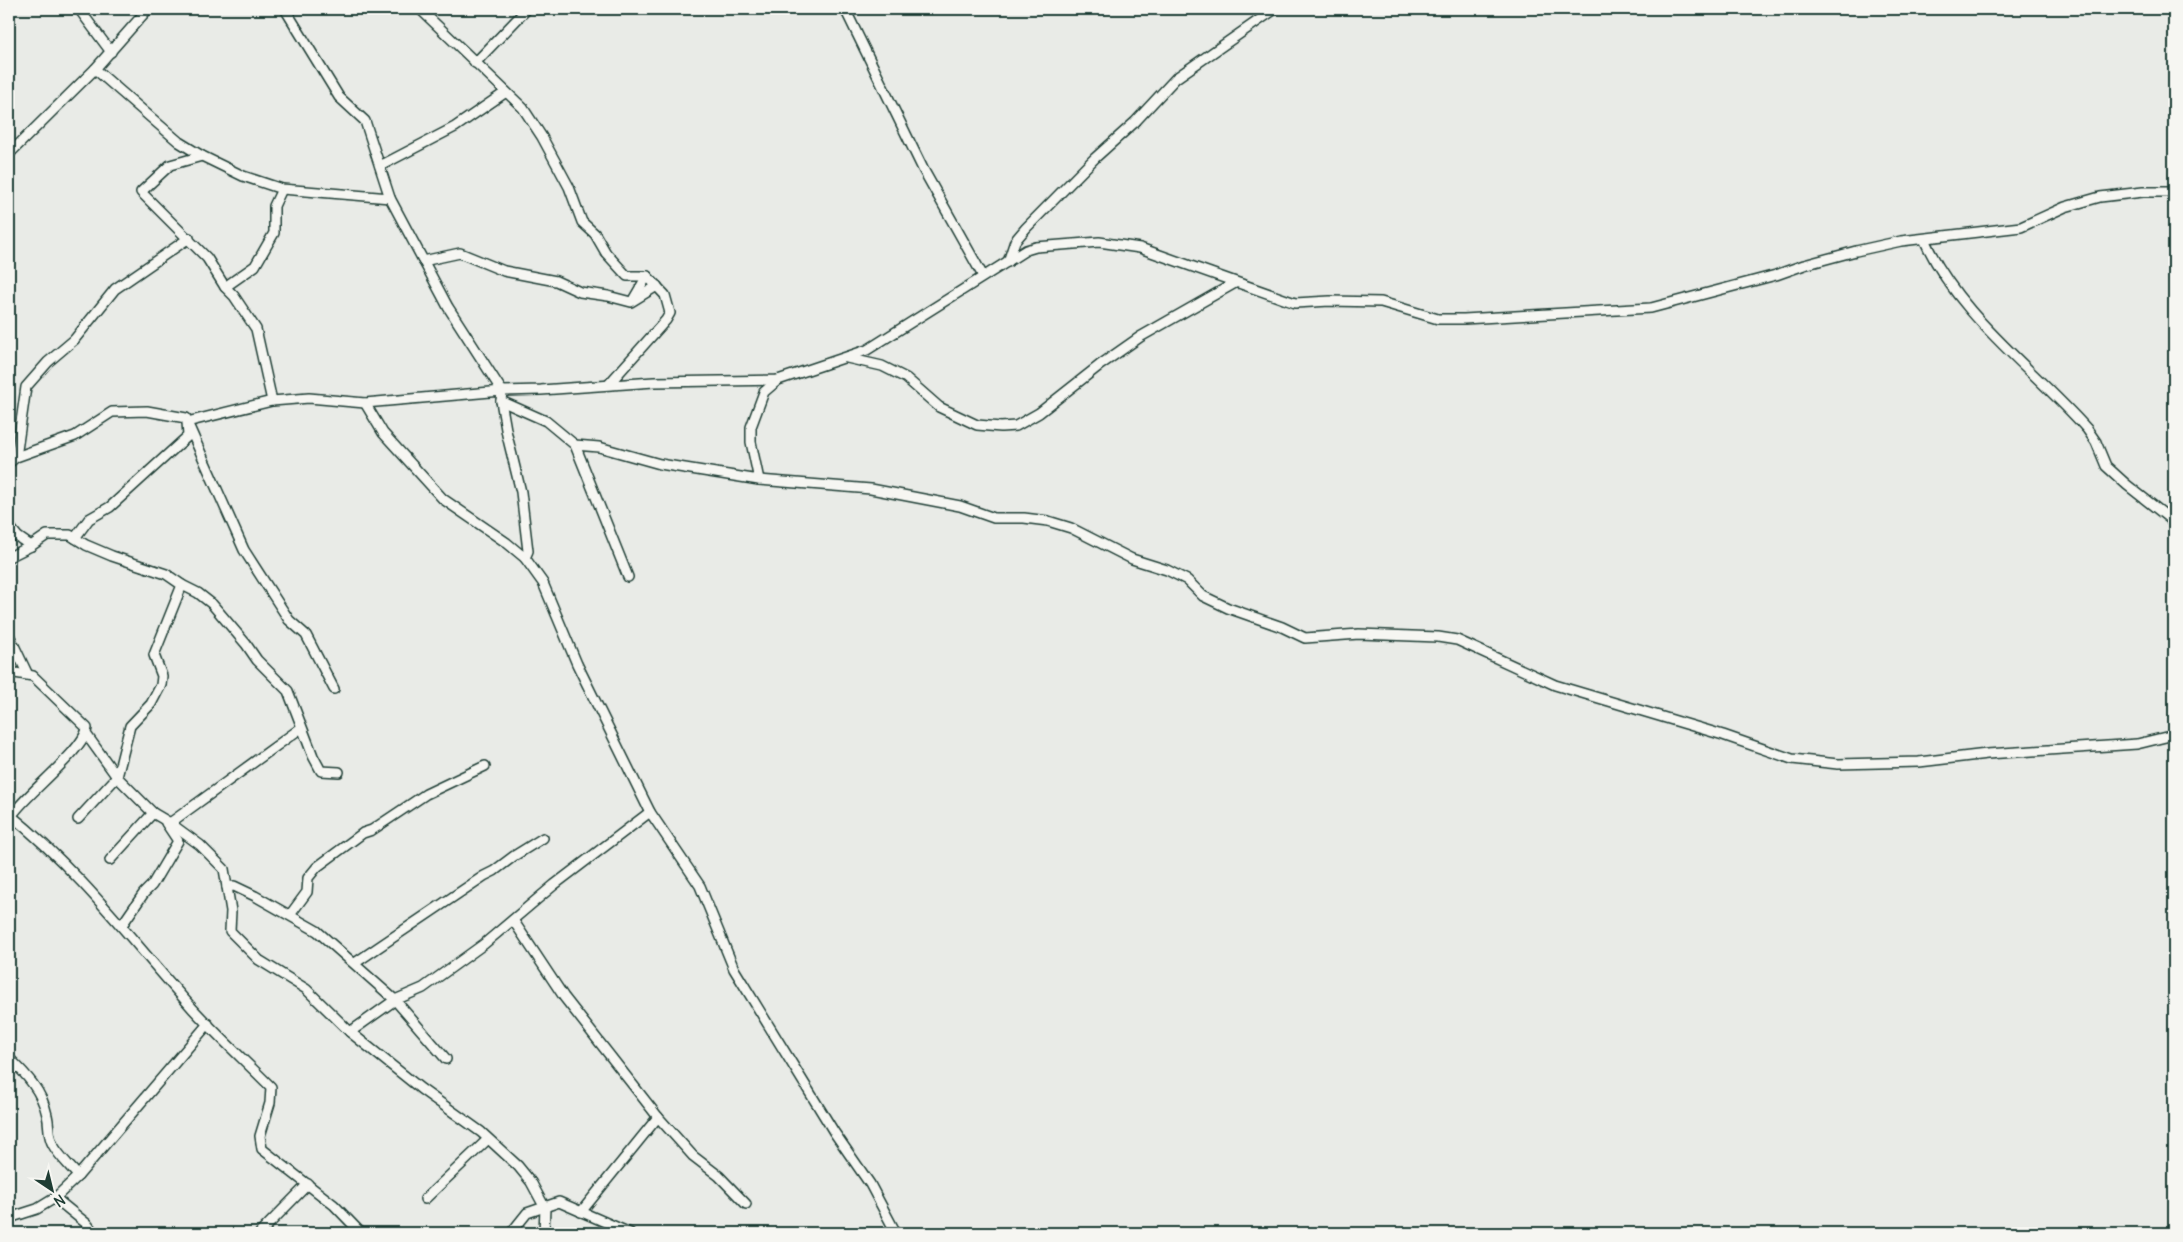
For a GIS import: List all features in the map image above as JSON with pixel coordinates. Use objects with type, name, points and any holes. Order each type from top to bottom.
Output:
[{"type":"street","points":[[80,9],[111,52]]},
{"type":"street","points":[[9,154],[95,69],[148,9]]},
{"type":"street","points":[[285,9],[340,96],[365,122],[390,198],[448,306],[502,391],[501,401],[507,435],[521,492],[528,551],[525,558]]},
{"type":"street","points":[[420,9],[523,108],[542,137],[568,187],[582,222],[595,234],[606,253],[628,276],[647,276],[666,296],[670,312],[609,384]]},
{"type":"street","points":[[475,63],[527,9]]},
{"type":"street","points":[[845,9],[923,169],[983,276]]},
{"type":"street","points":[[1008,262],[1015,241],[1026,228],[1095,158],[1135,122],[1176,78],[1275,9]]},
{"type":"street","points":[[95,69],[179,142],[202,156],[243,176],[282,189],[390,198]]},
{"type":"street","points":[[380,166],[455,127],[506,92]]},
{"type":"street","points":[[202,156],[170,166],[141,192],[207,258],[225,287],[234,296],[256,329],[272,401]]},
{"type":"street","points":[[225,287],[255,266],[274,233],[274,206],[282,189]]},
{"type":"street","points":[[187,422],[272,401],[309,398],[365,403],[609,384],[778,380],[867,350],[983,276],[1026,250],[1036,247],[1099,242],[1140,248],[1295,303],[1330,301],[1382,302],[1438,318],[1651,308],[1776,275],[1804,264],[1856,250],[1900,241],[2021,227],[2065,207],[2100,197],[2143,192],[2174,192]]},
{"type":"street","points":[[12,460],[26,387],[48,362],[74,340],[116,289],[189,238]]},
{"type":"street","points":[[1924,239],[1942,275],[2016,359],[2087,429],[2096,442],[2104,464],[2126,485],[2174,522]]},
{"type":"street","points":[[423,261],[460,253],[504,271],[556,281],[580,292],[632,302],[657,286]]},
{"type":"street","points":[[632,302],[647,276]]},
{"type":"street","points":[[847,358],[882,366],[906,378],[939,407],[977,424],[1001,427],[1016,426],[1040,413],[1100,365],[1140,338],[1235,282]]},
{"type":"street","points":[[759,480],[751,442],[751,427],[764,392],[778,380]]},
{"type":"street","points":[[501,401],[546,422],[576,445],[628,577]]},
{"type":"street","points":[[365,403],[383,433],[444,499],[507,543],[525,558],[543,583],[577,664],[650,812],[700,886],[734,969],[834,1132],[870,1184],[896,1233]]},
{"type":"street","points":[[12,460],[75,436],[112,412],[147,411],[186,418],[244,550],[289,620],[306,635],[334,689]]},
{"type":"street","points":[[74,538],[90,519],[110,507],[188,436],[187,422]]},
{"type":"street","points":[[576,445],[599,447],[660,464],[759,480],[872,489],[960,506],[994,518],[1024,518],[1048,522],[1071,528],[1132,559],[1167,570],[1187,580],[1203,596],[1228,608],[1282,627],[1305,638],[1359,634],[1438,637],[1457,640],[1555,685],[1723,735],[1792,759],[1838,764],[1919,762],[1987,754],[2136,744],[2174,735]]},
{"type":"street","points":[[9,526],[18,538],[31,546]]},
{"type":"street","points":[[9,557],[47,536],[70,535],[112,556],[166,574],[198,593],[212,604],[257,660],[288,691],[299,717],[301,728],[321,771],[339,772]]},
{"type":"street","points":[[78,819],[117,777],[130,726],[152,704],[163,680],[154,655],[182,585]]},
{"type":"street","points":[[9,635],[28,675]]},
{"type":"street","points":[[9,672],[33,676],[87,728],[86,734],[10,815],[9,833]]},
{"type":"street","points":[[168,822],[301,728]]},
{"type":"street","points":[[86,734],[117,777],[153,813],[200,846],[224,869],[231,911],[230,931],[259,960],[306,989],[350,1032],[421,1089],[481,1132],[487,1140],[518,1166],[531,1182],[545,1208],[544,1233]]},
{"type":"street","points":[[290,915],[307,892],[308,878],[317,867],[363,833],[372,830],[426,794],[485,766]]},
{"type":"street","points":[[350,1032],[395,1000],[423,988],[650,812]]},
{"type":"street","points":[[110,860],[153,813]]},
{"type":"street","points":[[10,815],[63,862],[208,1024],[271,1087],[270,1103],[260,1136],[262,1149],[334,1205],[362,1233]]},
{"type":"street","points":[[122,926],[144,893],[152,885],[178,841],[168,822]]},
{"type":"street","points":[[355,963],[542,838]]},
{"type":"street","points":[[227,887],[234,886],[318,931],[395,1000],[446,1059]]},
{"type":"street","points":[[513,920],[564,997],[658,1117],[693,1156],[719,1176],[746,1204]]},
{"type":"street","points":[[9,1218],[38,1209],[55,1198],[78,1176],[208,1024]]},
{"type":"street","points":[[9,1058],[27,1076],[38,1092],[46,1112],[48,1131],[54,1147],[78,1176]]},
{"type":"street","points":[[582,1212],[658,1117]]},
{"type":"street","points":[[425,1199],[487,1140]]},
{"type":"street","points":[[260,1233],[308,1184]]},
{"type":"street","points":[[55,1198],[87,1224],[94,1233]]},
{"type":"street","points":[[511,1233],[527,1213],[559,1202],[630,1233]]}]
